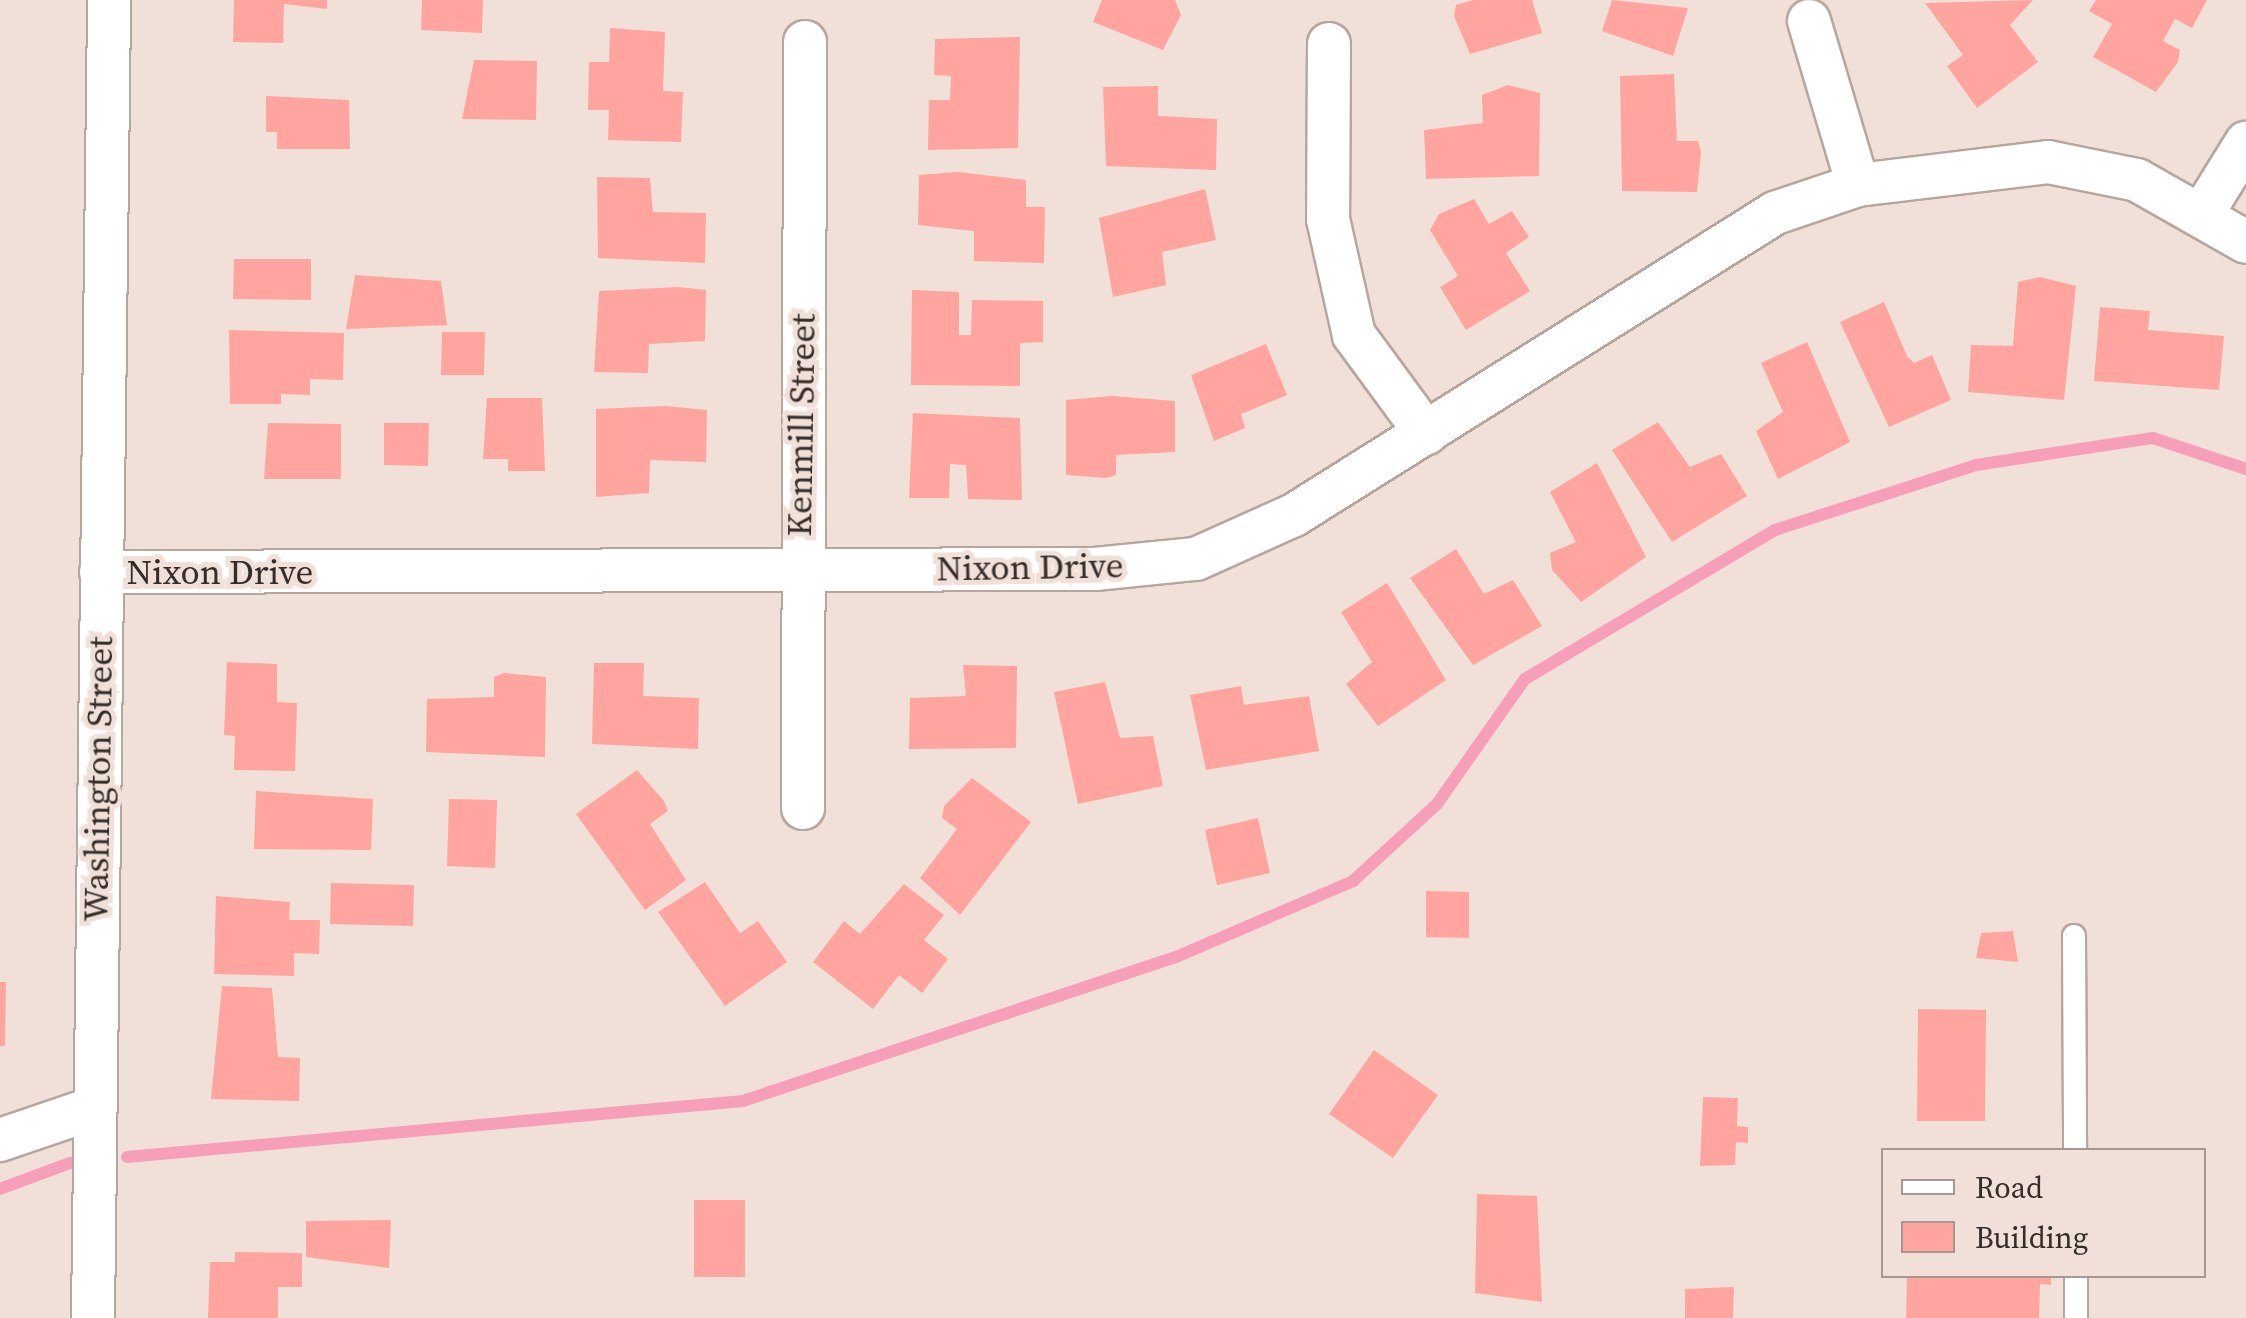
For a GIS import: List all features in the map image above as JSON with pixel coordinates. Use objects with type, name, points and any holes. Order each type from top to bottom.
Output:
[{"type":"street","name":"Washington Street","points":[[93,1318],[110,0]]},
{"type":"street","points":[[1809,20],[1858,184]]},
{"type":"street","name":"Kenmill Street","points":[[804,808],[799,569],[805,42]]},
{"type":"street","points":[[1329,44],[1328,220],[1354,335],[1426,433]]},
{"type":"street","points":[[2202,214],[2246,143]]},
{"type":"street","name":"Nixon Drive","points":[[101,572],[1096,569],[1196,559],[1294,514],[1775,213],[1858,184],[2048,162],[2137,180],[2246,242]]},
{"type":"street","points":[[0,1140],[94,1108]]},
{"type":"lane","points":[[2074,936],[2075,1148]]},
{"type":"lane","points":[[2076,1278],[2076,1318]]},
{"type":"building","points":[[234,0],[327,0],[327,9],[284,4],[283,43],[233,42]]},
{"type":"building","points":[[422,0],[483,0],[482,33],[421,30]]},
{"type":"building","points":[[1102,0],[1175,0],[1181,15],[1163,50],[1093,22]]},
{"type":"building","points":[[1474,0],[1532,0],[1542,33],[1470,54],[1454,16],[1456,5]]},
{"type":"building","points":[[1612,0],[1688,8],[1673,56],[1602,31]]},
{"type":"building","points":[[2033,0],[2010,25],[2038,62],[1977,108],[1947,66],[1963,55],[1925,3]]},
{"type":"building","points":[[2096,0],[2207,0],[2192,28],[2175,19],[2163,41],[2180,50],[2178,62],[2156,92],[2093,57],[2112,24],[2089,11]]},
{"type":"building","points":[[610,28],[665,32],[663,91],[683,92],[681,142],[608,140],[609,110],[588,110],[589,62],[609,62]]},
{"type":"building","points":[[1020,37],[1018,148],[928,150],[929,100],[950,100],[951,76],[934,75],[935,39]]},
{"type":"building","points":[[474,60],[537,61],[536,120],[462,119]]},
{"type":"building","points":[[1674,74],[1677,141],[1698,141],[1701,152],[1697,192],[1622,191],[1620,76]]},
{"type":"building","points":[[1508,85],[1540,93],[1539,176],[1426,179],[1424,130],[1483,123],[1482,95]]},
{"type":"building","points":[[1158,86],[1158,116],[1217,119],[1216,170],[1106,166],[1103,87]]},
{"type":"building","points":[[266,96],[349,100],[350,149],[277,149],[277,132],[266,132]]},
{"type":"building","points":[[957,172],[1026,180],[1026,207],[1045,207],[1044,263],[974,261],[974,231],[918,225],[919,175]]},
{"type":"building","points":[[597,177],[650,178],[653,212],[706,213],[705,263],[598,258]]},
{"type":"building","points":[[1205,189],[1216,240],[1162,252],[1166,285],[1113,297],[1099,218]]},
{"type":"building","points":[[1474,199],[1489,224],[1512,211],[1529,237],[1506,253],[1530,291],[1466,330],[1440,287],[1458,276],[1430,230],[1439,214]]},
{"type":"building","points":[[234,259],[311,259],[311,300],[233,299]]},
{"type":"building","points":[[355,275],[441,281],[447,325],[346,329]]},
{"type":"building","points":[[2040,277],[2076,286],[2064,400],[1968,392],[1971,345],[2013,346],[2018,282]]},
{"type":"building","points":[[678,287],[706,290],[705,341],[649,344],[648,373],[594,372],[599,291]]},
{"type":"building","points":[[912,290],[959,292],[959,335],[971,335],[972,300],[1043,301],[1043,342],[1020,343],[1020,386],[911,385]]},
{"type":"building","points":[[1884,302],[1907,356],[1914,363],[1932,355],[1951,400],[1889,427],[1840,322]]},
{"type":"building","points":[[2100,307],[2150,311],[2148,330],[2224,336],[2219,390],[2094,381]]},
{"type":"building","points":[[229,330],[344,333],[343,380],[310,379],[310,395],[281,394],[281,404],[230,404]]},
{"type":"building","points":[[442,332],[485,332],[484,375],[441,375]]},
{"type":"building","points":[[1807,342],[1850,442],[1778,479],[1756,431],[1783,412],[1761,363]]},
{"type":"building","points":[[1266,344],[1287,395],[1241,414],[1245,428],[1214,441],[1191,375]]},
{"type":"building","points":[[1112,396],[1175,401],[1175,452],[1116,455],[1116,475],[1106,478],[1066,475],[1066,400]]},
{"type":"building","points":[[487,398],[542,398],[545,471],[508,471],[508,459],[483,459]]},
{"type":"building","points":[[665,406],[707,410],[706,462],[650,460],[649,493],[596,497],[596,409]]},
{"type":"building","points":[[913,413],[1020,418],[1022,500],[968,499],[966,465],[950,464],[949,498],[909,498]]},
{"type":"building","points":[[1658,422],[1690,467],[1721,454],[1747,496],[1672,542],[1612,450]]},
{"type":"building","points":[[268,423],[341,424],[341,479],[264,479]]},
{"type":"building","points":[[384,423],[429,423],[428,466],[384,465]]},
{"type":"building","points":[[1597,463],[1646,557],[1581,602],[1552,570],[1550,553],[1576,542],[1550,492]]},
{"type":"building","points":[[1456,549],[1484,594],[1513,580],[1542,626],[1473,665],[1410,578]]},
{"type":"building","points":[[1387,583],[1446,680],[1378,726],[1346,684],[1372,662],[1341,612]]},
{"type":"building","points":[[227,662],[277,664],[277,702],[297,703],[295,771],[234,770],[235,736],[224,735]]},
{"type":"building","points":[[594,663],[644,663],[643,696],[699,698],[698,749],[592,744]]},
{"type":"building","points":[[963,665],[1017,666],[1016,748],[909,749],[910,698],[966,696]]},
{"type":"building","points":[[504,673],[546,677],[545,757],[426,752],[427,699],[494,697],[494,677]]},
{"type":"building","points":[[1105,682],[1120,738],[1153,736],[1163,786],[1078,804],[1054,692]]},
{"type":"building","points":[[1241,686],[1244,705],[1309,696],[1319,751],[1206,770],[1190,695]]},
{"type":"building","points":[[637,770],[664,801],[668,811],[650,824],[686,880],[645,910],[576,814]]},
{"type":"building","points":[[972,778],[1031,822],[960,915],[920,878],[957,829],[942,818],[944,806]]},
{"type":"building","points":[[256,791],[373,799],[371,850],[254,849]]},
{"type":"building","points":[[449,799],[497,800],[495,868],[447,866]]},
{"type":"building","points":[[1258,818],[1270,873],[1217,885],[1205,830]]},
{"type":"building","points":[[705,882],[740,933],[758,921],[787,962],[725,1006],[658,912]]},
{"type":"building","points":[[331,883],[414,885],[413,926],[330,924]]},
{"type":"building","points":[[904,884],[944,915],[924,940],[948,959],[922,993],[899,975],[873,1009],[813,962],[844,921],[860,934]]},
{"type":"building","points":[[1426,891],[1469,892],[1469,938],[1426,937]]},
{"type":"building","points":[[216,896],[290,902],[289,920],[320,920],[319,954],[294,953],[294,976],[214,974]]},
{"type":"building","points":[[2013,931],[2018,962],[1976,958],[1981,933]]},
{"type":"building","points":[[0,982],[6,982],[5,1046],[0,1046]]},
{"type":"building","points":[[222,986],[272,988],[278,1057],[300,1058],[299,1101],[211,1099]]},
{"type":"building","points":[[1918,1009],[1986,1010],[1985,1121],[1917,1121]]},
{"type":"building","points":[[1374,1050],[1438,1095],[1393,1158],[1329,1114]]},
{"type":"building","points":[[1703,1097],[1738,1098],[1737,1126],[1748,1127],[1748,1143],[1736,1142],[1735,1165],[1700,1166]]},
{"type":"building","points":[[1477,1194],[1537,1196],[1542,1302],[1475,1293]]},
{"type":"building","points":[[694,1200],[745,1200],[745,1277],[694,1277]]},
{"type":"building","points":[[391,1220],[389,1268],[306,1257],[306,1221]]},
{"type":"building","points":[[235,1252],[302,1253],[302,1287],[278,1287],[278,1318],[208,1318],[210,1262],[235,1262]]},
{"type":"building","points":[[1907,1278],[2051,1278],[2051,1285],[2040,1284],[2039,1318],[1906,1318]]},
{"type":"building","points":[[1734,1287],[1733,1318],[1685,1318],[1685,1289]]},
{"type":"waterway","points":[[127,1157],[743,1101],[1176,957],[1353,881],[1437,804],[1525,679],[1775,530],[1976,465],[2153,438],[2246,469]]},
{"type":"waterway","points":[[0,1189],[70,1163]]}]
